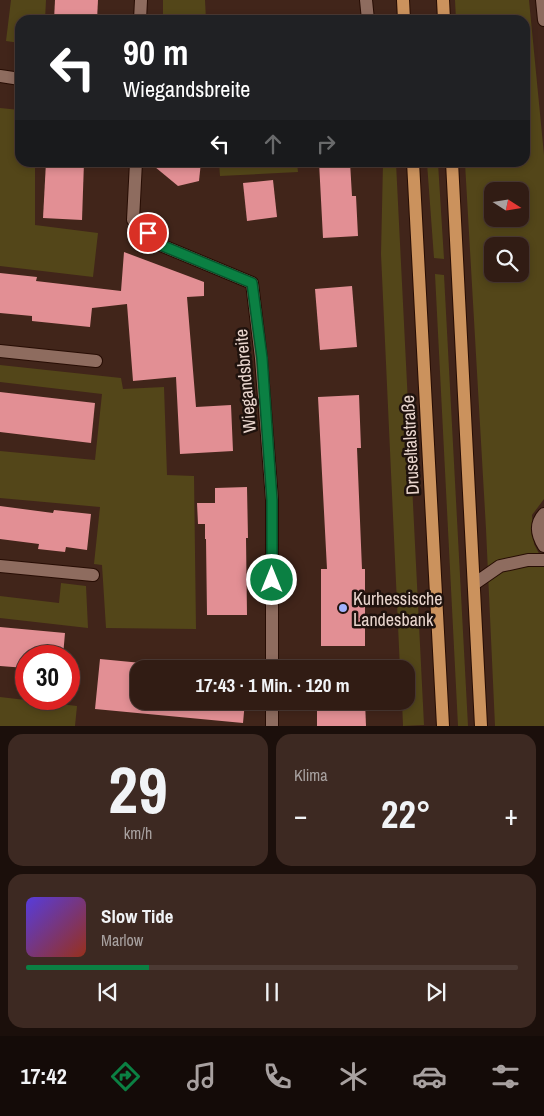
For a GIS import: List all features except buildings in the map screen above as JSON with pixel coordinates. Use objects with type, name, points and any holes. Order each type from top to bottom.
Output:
[{"type":"main road","points":[[403,0],[404,15]]},
{"type":"main road","points":[[443,0],[444,15]]},
{"type":"main road","name":"Druseltalstraße","points":[[413,167],[442,726]]},
{"type":"main road","points":[[452,167],[480,726]]},
{"type":"street","points":[[140,15],[141,0]]},
{"type":"street","points":[[366,0],[368,15]]},
{"type":"street","points":[[542,0],[544,20]]},
{"type":"street","points":[[0,76],[15,78]]},
{"type":"street","name":"Wiegandsbreite","points":[[136,167],[133,220],[163,246],[252,283],[262,358],[272,500],[272,660]]},
{"type":"street","points":[[0,351],[96,361]]},
{"type":"street","points":[[544,514],[537,529],[544,546]]},
{"type":"street","points":[[474,584],[500,566],[528,560],[544,560]]},
{"type":"street","points":[[0,566],[93,575]]},
{"type":"street","points":[[272,710],[272,726]]},
{"type":"shaded area","points":[[11,0],[46,0],[45,15],[15,15],[15,42],[6,41]]},
{"type":"shaded area","points":[[163,0],[205,0],[206,15],[163,15]]},
{"type":"shaded area","points":[[455,0],[529,0],[544,155],[544,499],[532,515],[534,544],[544,563],[544,726],[495,726],[465,167],[530,167],[530,15],[456,15]]},
{"type":"shaded area","points":[[0,108],[15,110],[15,167],[35,167],[35,225],[98,233],[93,277],[0,266]]},
{"type":"shaded area","points":[[219,167],[297,167],[298,172],[220,176]]},
{"type":"shaded area","points":[[383,167],[396,167],[424,725],[403,726],[402,710],[415,710],[415,660],[400,660],[381,254]]},
{"type":"shaded area","points":[[427,167],[438,167],[444,259],[434,258]]},
{"type":"shaded area","points":[[435,274],[444,275],[468,726],[458,726]]},
{"type":"shaded area","points":[[0,365],[121,378],[123,389],[164,387],[167,475],[194,476],[196,629],[106,628],[102,565],[94,564],[100,507],[0,498],[0,451],[95,460],[102,394],[0,382]]},
{"type":"shaded area","points":[[61,583],[86,586],[88,628],[0,618],[0,596],[59,603]]},
{"type":"shaded area","points":[[0,697],[15,699],[15,710],[77,710],[75,726],[0,726]]},
{"type":"place","name":"Kurhessische Landesbank","points":[[343,608]]},
{"type":"route","points":[[148,233],[163,246],[252,283],[262,358],[272,500],[272,580]]}]
